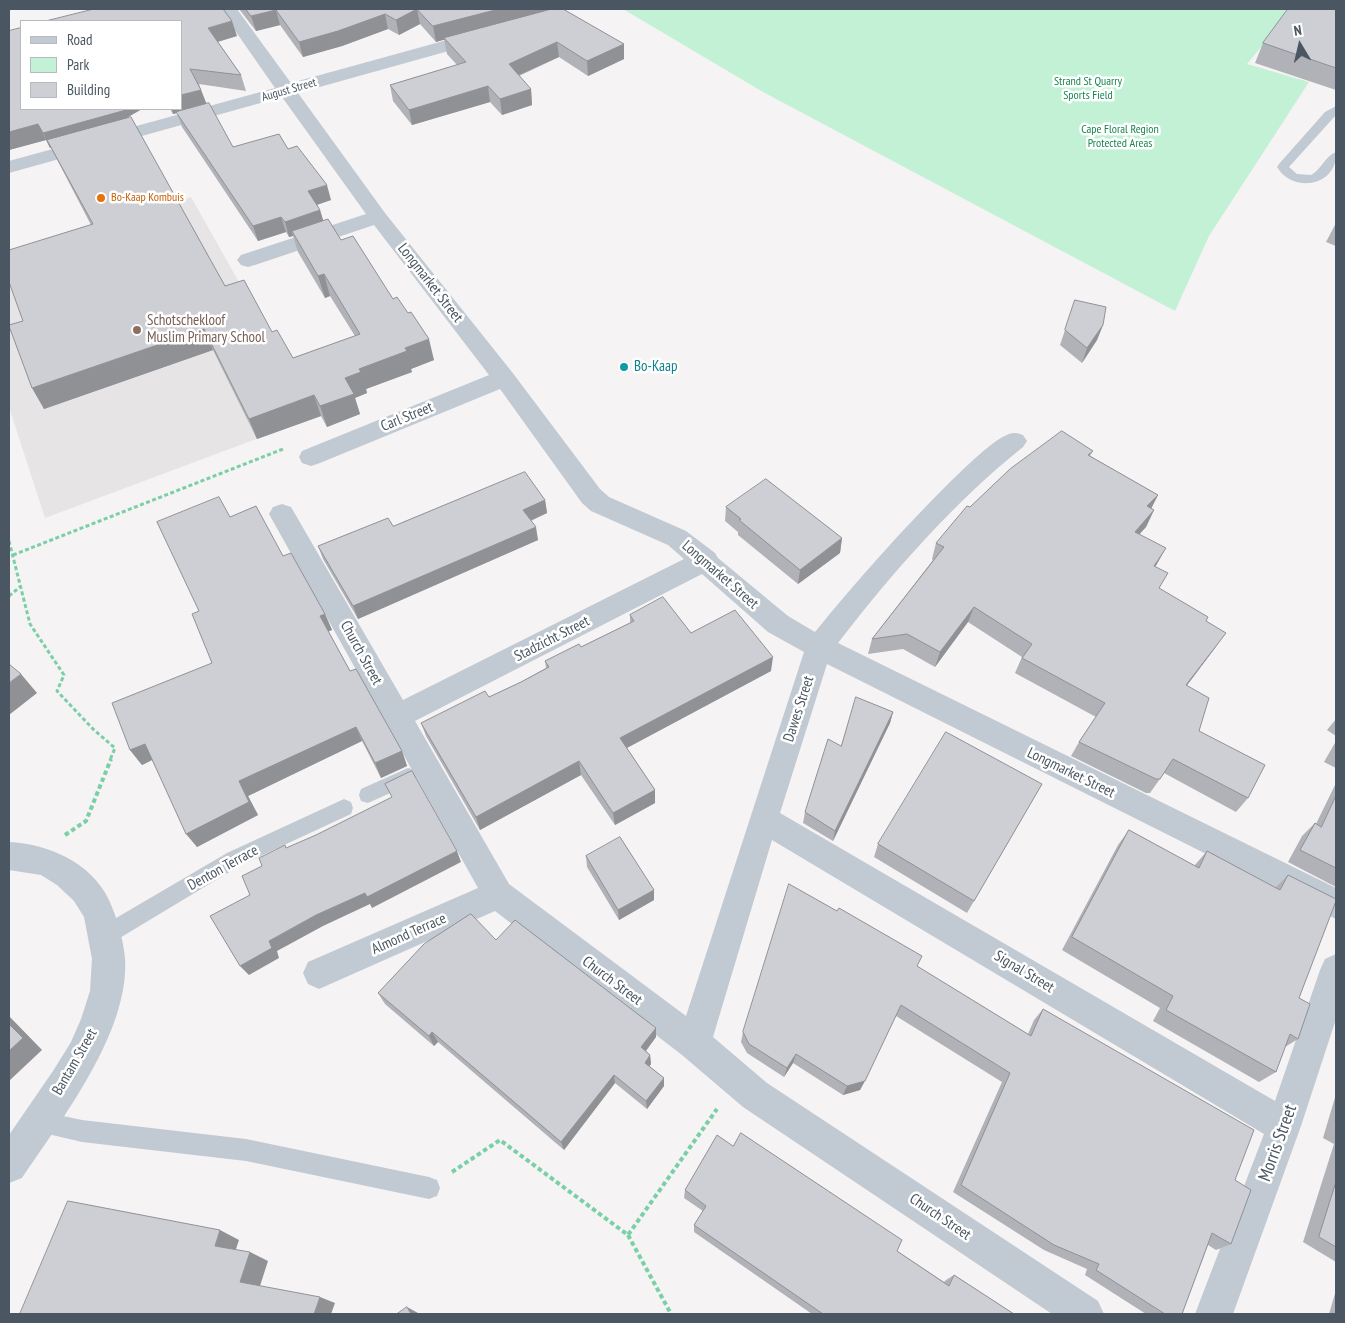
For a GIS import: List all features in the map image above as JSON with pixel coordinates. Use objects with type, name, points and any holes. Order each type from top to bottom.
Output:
[{"type":"street","name":"Longmarket Street","points":[[228,9],[378,217],[504,378],[591,496],[600,504],[677,538],[706,560],[778,624],[819,647],[1336,904]]},
{"type":"street","name":"August Street","points":[[9,168],[503,30]]},
{"type":"street","points":[[248,260],[378,217]]},
{"type":"street","name":"Carl Street","points":[[311,457],[504,378]]},
{"type":"street","name":"Dawes Street","points":[[694,1043],[763,819],[819,647],[862,593],[924,524],[978,470],[1015,442]]},
{"type":"street","name":"Church Street","points":[[282,514],[498,894],[694,1043],[755,1095],[1085,1314]]},
{"type":"street","name":"Stadzicht Street","points":[[397,717],[706,560]]},
{"type":"street","name":"Signal Street","points":[[763,819],[1284,1126]]},
{"type":"street","name":"Bantam Street","points":[[9,1165],[76,1064],[95,1029],[109,976],[106,935],[95,902],[78,882],[62,870],[21,856]]},
{"type":"street","name":"Almond Terrace","points":[[319,973],[498,894]]},
{"type":"street","name":"Morris Street","points":[[1214,1314],[1284,1126],[1336,970]]},
{"type":"lane","points":[[1336,110],[1329,115],[1284,167],[1286,172],[1292,176],[1305,180],[1314,180],[1321,177],[1336,156]]},
{"type":"lane","points":[[368,796],[426,767]]},
{"type":"lane","name":"Denton Terrace","points":[[106,935],[234,859],[344,808]]},
{"type":"lane","points":[[38,1122],[82,1131],[246,1150],[428,1188]]},
{"type":"path","points":[[14,555],[302,442],[311,457]]},
{"type":"path","points":[[9,541],[30,624],[64,675],[57,691],[92,729],[115,748],[86,821],[21,856]]},
{"type":"path","points":[[9,596],[21,586]]},
{"type":"path","points":[[628,1235],[716,1111]]},
{"type":"path","points":[[428,1188],[500,1140],[628,1235],[671,1314]]},
{"type":"shaded area","name":"Schotschekloof Muslim Primary School","points":[[191,197],[315,417],[45,518],[9,407],[9,254]]},
{"type":"green space","name":"Cape Floral Region Protected Areas","points":[[623,9],[1289,9],[1287,16],[1247,64],[1309,82],[1209,236],[1175,311],[763,92]]},
{"type":"building","points":[[94,9],[223,9],[232,21],[208,28],[241,75],[190,69],[201,90],[182,95],[182,20],[50,20]]},
{"type":"building","points":[[246,9],[417,9],[396,20],[385,14],[338,31],[299,42],[276,10],[251,16]]},
{"type":"building","points":[[417,9],[499,9],[433,26]]},
{"type":"building","points":[[552,9],[563,9],[624,44],[587,61],[557,42],[509,64],[531,89],[500,99],[488,86],[409,110],[390,85],[466,62],[444,38]]},
{"type":"building","points":[[1288,9],[1336,9],[1336,68],[1263,43]]},
{"type":"building","points":[[20,28],[20,110],[126,110],[43,133],[38,124],[9,132],[9,31]]},
{"type":"building","points":[[209,103],[233,147],[279,134],[288,149],[297,146],[327,185],[308,191],[320,210],[285,222],[281,217],[253,226],[176,112]]},
{"type":"building","points":[[131,117],[225,286],[244,280],[272,332],[277,330],[293,358],[360,334],[324,274],[318,276],[292,231],[328,219],[341,240],[353,236],[393,299],[397,297],[408,313],[411,312],[429,339],[405,348],[407,351],[359,369],[361,372],[345,378],[354,394],[320,406],[314,395],[249,419],[204,329],[32,388],[9,326],[23,321],[9,282],[9,250],[93,224],[47,140]]},
{"type":"building","points":[[1075,300],[1106,307],[1103,325],[1087,348],[1065,330]]},
{"type":"building","points":[[1062,431],[1093,451],[1088,455],[1158,495],[1147,506],[1154,510],[1135,532],[1166,548],[1154,566],[1168,573],[1159,588],[1208,617],[1206,621],[1226,633],[1186,685],[1209,698],[1199,731],[1265,765],[1248,798],[1173,759],[1160,779],[1156,779],[1079,742],[1105,703],[1022,658],[1032,644],[974,607],[940,652],[907,634],[872,639],[944,547],[936,543],[967,506],[970,507],[1010,469]]},
{"type":"building","points":[[525,472],[545,500],[523,510],[536,527],[353,606],[318,546],[388,518],[393,526]]},
{"type":"building","points":[[766,479],[842,538],[800,570],[726,507]]},
{"type":"building","points":[[219,497],[230,517],[256,506],[283,556],[291,553],[325,614],[320,616],[350,671],[356,669],[402,751],[375,763],[356,727],[239,781],[249,802],[186,834],[145,744],[130,750],[112,703],[212,663],[192,614],[199,611],[157,522]]},
{"type":"building","points":[[663,597],[691,633],[735,610],[773,657],[620,738],[655,790],[613,813],[579,761],[476,817],[421,723],[485,691],[489,697],[521,682],[549,667],[545,661],[579,644],[581,647],[634,621],[630,615]]},
{"type":"building","points":[[9,664],[21,674],[9,683]]},
{"type":"building","points":[[856,697],[893,712],[835,831],[805,812],[828,739],[841,746]]},
{"type":"building","points":[[946,732],[1042,784],[974,901],[878,844]]},
{"type":"building","points":[[412,771],[457,851],[367,897],[365,893],[316,915],[269,941],[272,948],[240,966],[210,916],[250,895],[242,876],[262,866],[259,858],[285,845],[286,848],[316,835],[392,797],[385,784]]},
{"type":"building","points":[[1336,796],[1336,868],[1300,850],[1315,823],[1321,827]]},
{"type":"building","points":[[1129,830],[1199,868],[1207,851],[1280,890],[1288,875],[1336,899],[1299,998],[1310,1004],[1298,1039],[1290,1034],[1276,1072],[1166,1010],[1173,996],[1072,937]]},
{"type":"building","points":[[620,837],[654,890],[618,910],[586,856]]},
{"type":"building","points":[[789,884],[837,911],[839,908],[922,956],[917,966],[1031,1036],[1043,1009],[1254,1130],[1235,1180],[1251,1190],[1231,1244],[1212,1233],[1182,1314],[1165,1314],[1096,1270],[1099,1264],[1054,1245],[961,1185],[1010,1073],[901,1005],[865,1081],[847,1086],[796,1054],[787,1068],[749,1044],[743,1032]]},
{"type":"building","points":[[471,914],[496,940],[515,920],[656,1028],[641,1047],[650,1055],[645,1063],[664,1078],[646,1101],[614,1075],[561,1142],[432,1032],[429,1036],[378,993],[424,944]]},
{"type":"building","points":[[9,1024],[23,1038],[9,1051]]},
{"type":"building","points":[[741,1133],[902,1240],[897,1251],[949,1286],[954,1275],[1014,1314],[823,1314],[694,1225],[706,1206],[685,1190],[717,1135],[733,1146]]},
{"type":"building","points":[[1336,1182],[1336,1247],[1319,1237]]},
{"type":"building","points":[[68,1201],[220,1230],[215,1246],[250,1252],[240,1282],[320,1297],[314,1314],[20,1314]]},
{"type":"building","points":[[407,1307],[411,1314],[397,1314]]},
{"type":"place","name":"Bo-Kaap Kombuis","points":[[101,198]]},
{"type":"place","name":"Schotschekloof Muslim Primary School","points":[[137,330]]},
{"type":"place","name":"Bo-Kaap","points":[[624,367]]},
{"type":"park label","name":"Strand St Quarry Sports Field","points":[[1088,89]]}]
